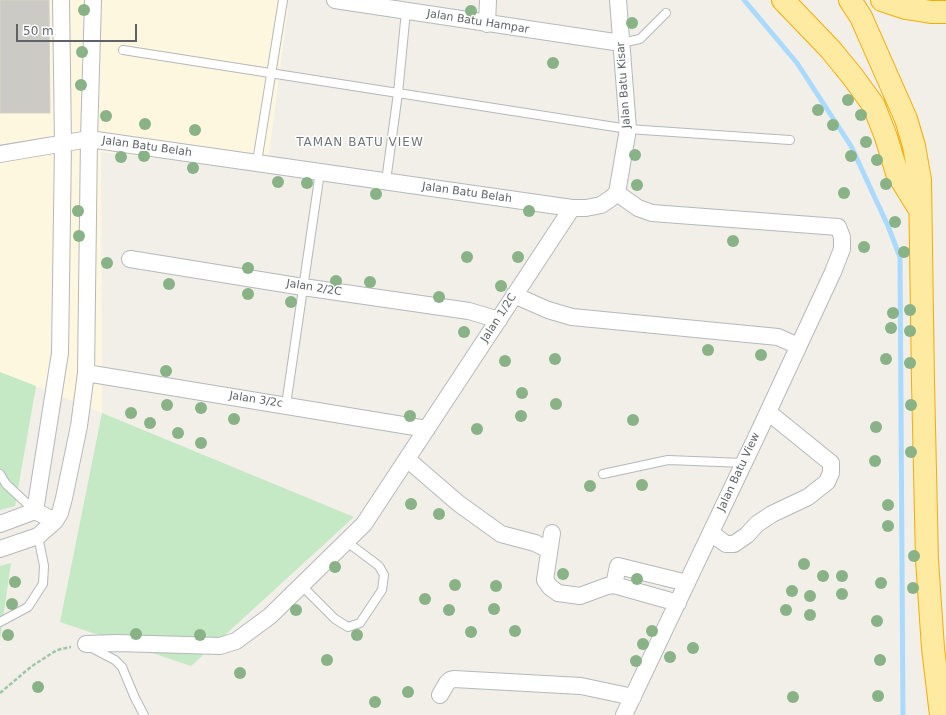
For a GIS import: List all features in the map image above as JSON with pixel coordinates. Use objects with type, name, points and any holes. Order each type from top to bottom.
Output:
[{"type":"highway","points":[[783,0],[831,50],[874,106],[886,137],[897,173],[921,211]]},
{"type":"highway","points":[[850,0],[861,17],[906,119],[914,146],[920,180],[922,382],[927,560],[933,648],[941,715]]},
{"type":"highway","points":[[882,0],[906,8],[931,12],[946,12]]},
{"type":"street","points":[[35,511],[60,353],[63,144],[61,0]]},
{"type":"street","points":[[0,550],[38,536],[55,521],[60,513],[64,498],[79,426],[86,373],[93,0]]},
{"type":"street","name":"Jalan Batu Hampar","points":[[341,0],[406,5],[487,24],[621,43]]},
{"type":"street","points":[[487,24],[488,0]]},
{"type":"street","name":"Jalan Batu Kisar","points":[[617,193],[628,129],[618,0]]},
{"type":"street","name":"Jalan Batu Belah","points":[[0,154],[90,139],[572,208],[586,208],[601,205],[617,193]]},
{"type":"street","name":"Jalan Batu View","points":[[617,193],[638,208],[652,213],[838,228],[842,238],[842,249],[768,412],[624,715]]},
{"type":"street","name":"Jalan 1/2C","points":[[86,644],[117,643],[220,646],[236,641],[270,616],[364,524],[572,208]]},
{"type":"street","name":"Jalan 2/2C","points":[[130,259],[303,287],[468,311],[499,320]]},
{"type":"street","points":[[514,295],[548,310],[572,317],[778,337],[798,346]]},
{"type":"street","name":"Jalan 3/2c","points":[[86,373],[427,429]]},
{"type":"street","points":[[711,533],[726,544],[734,544],[772,514],[808,497],[827,482],[831,473],[830,463],[768,412]]},
{"type":"street","points":[[407,459],[458,503],[501,534],[535,543],[549,550]]},
{"type":"street","points":[[0,524],[35,511],[55,521]]},
{"type":"street","points":[[552,533],[546,580],[550,587],[558,593],[580,596],[607,586],[614,585],[678,603]]},
{"type":"street","points":[[614,585],[618,566],[687,584]]},
{"type":"street","points":[[440,695],[447,683],[454,679],[572,685],[633,698]]},
{"type":"lane","points":[[257,162],[283,0]]},
{"type":"lane","points":[[386,181],[398,93],[406,5]]},
{"type":"lane","points":[[621,43],[640,39],[666,13]]},
{"type":"lane","points":[[123,50],[628,129],[790,140]]},
{"type":"lane","points":[[286,405],[320,172]]},
{"type":"lane","points":[[603,474],[668,460],[744,463]]},
{"type":"lane","points":[[0,474],[6,484],[35,511]]},
{"type":"lane","points":[[0,622],[28,607],[43,584],[44,566],[38,536]]},
{"type":"lane","points":[[301,585],[335,619],[348,627],[360,623],[382,590],[384,575],[379,566],[347,542]]},
{"type":"lane","points":[[86,644],[115,660],[122,667],[144,715]]},
{"type":"path","points":[[0,693],[32,666],[57,650],[86,644]]},
{"type":"shaded area","points":[[0,0],[281,0],[288,8],[267,170],[101,152],[102,413],[0,372]]},
{"type":"green space","points":[[0,372],[36,386],[15,506],[0,510]]},
{"type":"green space","points":[[102,413],[354,517],[191,666],[60,622]]},
{"type":"green space","points":[[11,563],[0,639],[0,566]]},
{"type":"building","points":[[0,0],[49,0],[50,113],[0,113]]},
{"type":"waterway","points":[[744,0],[797,63],[851,146],[888,226],[900,257],[903,715]]},
{"type":"district","name":"TAMAN BATU VIEW","points":[[360,143]]}]
